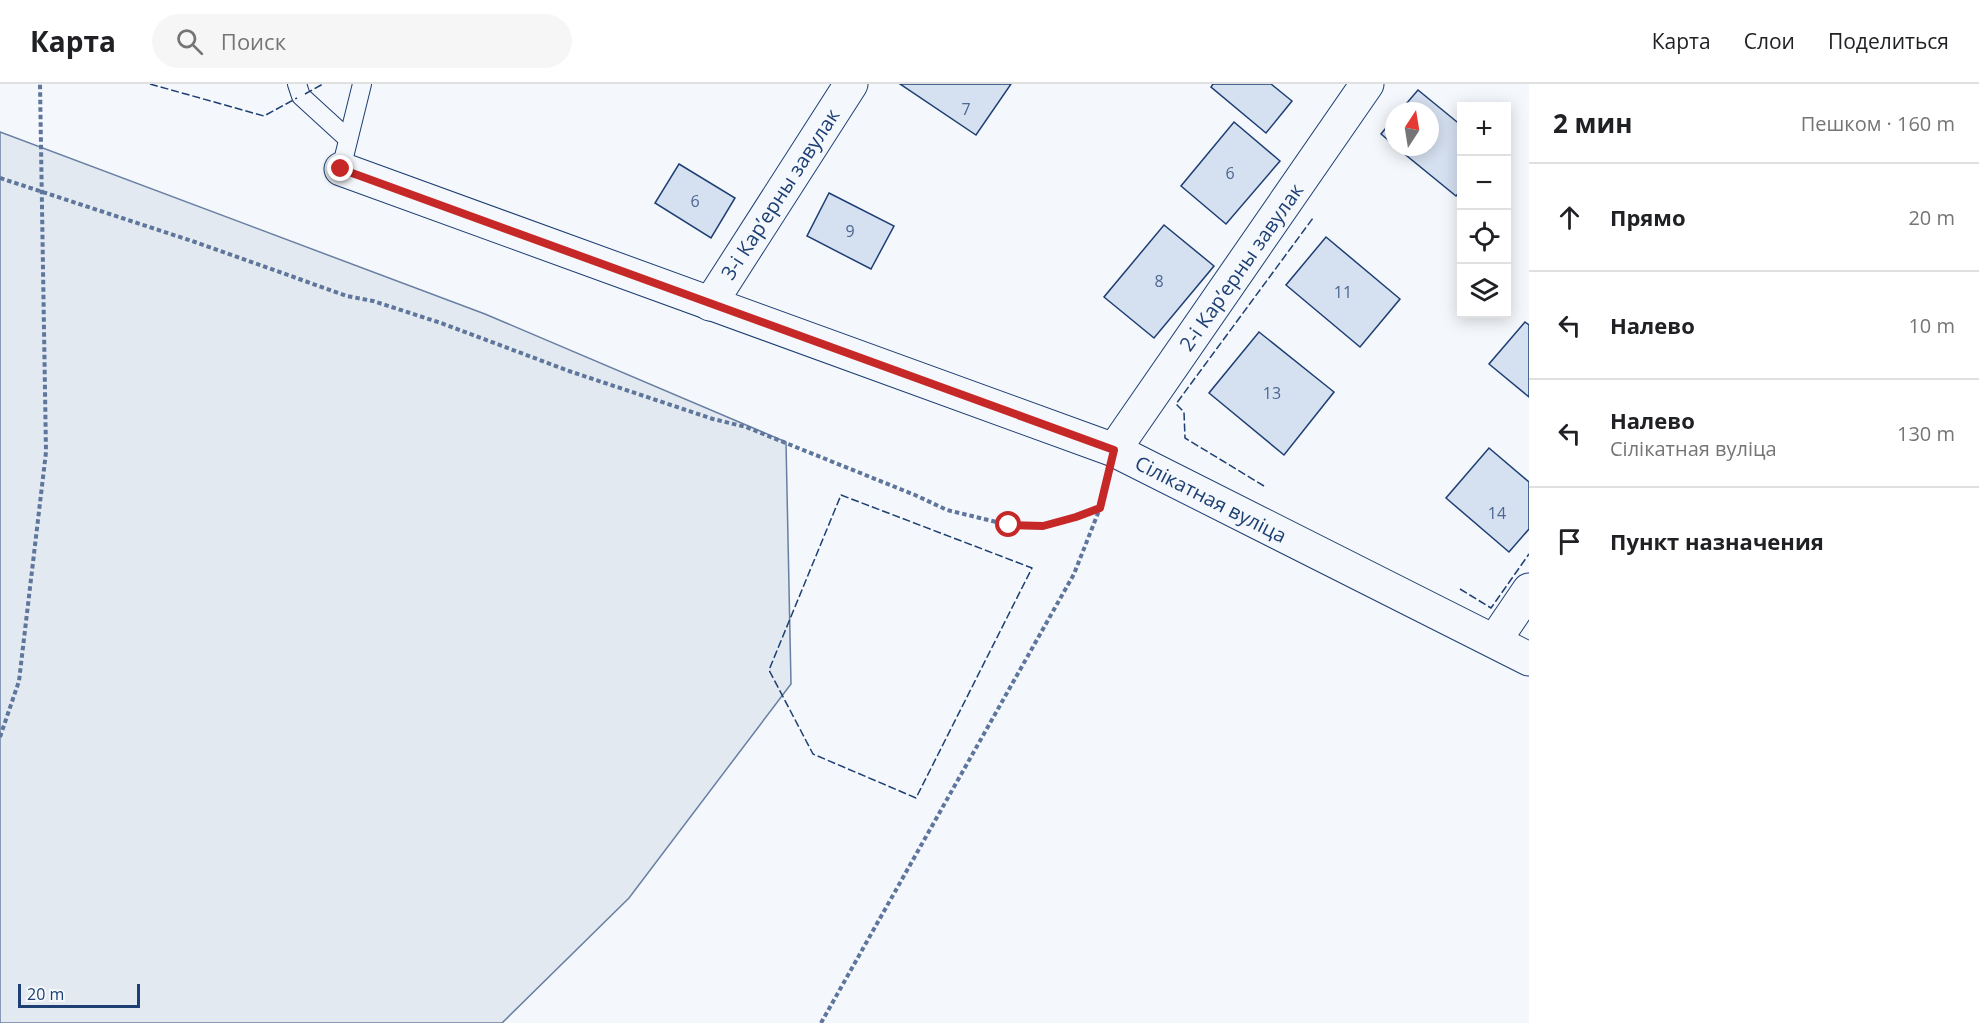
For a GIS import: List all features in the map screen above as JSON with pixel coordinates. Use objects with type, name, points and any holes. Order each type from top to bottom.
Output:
[{"type":"street","name":"3-і Карʼерны завулак","points":[[710,304],[851,84]]},
{"type":"street","name":"2-і Карʼерны завулак","points":[[1114,450],[1367,84]]},
{"type":"street","name":"Сілікатная вуліца","points":[[344,154],[710,304],[1114,450],[1529,659]]},
{"type":"street","points":[[1494,640],[1529,590]]},
{"type":"lane","points":[[297,84],[301,96],[344,154]]},
{"type":"lane","points":[[344,154],[362,84]]},
{"type":"path","points":[[0,737],[19,681],[46,452],[40,84]]},
{"type":"path","points":[[0,178],[195,242],[347,296],[374,301],[441,323],[569,371],[713,419],[746,427],[947,510],[1009,525],[1043,526],[1100,508]]},
{"type":"path","points":[[821,1023],[1074,574],[1100,508],[1114,450]]},
{"type":"shaded area","points":[[0,132],[485,314],[786,442],[791,684],[629,898],[502,1023],[0,1023]]},
{"type":"building","points":[[900,84],[1011,84],[976,135]]},
{"type":"building","points":[[1213,84],[1271,84],[1292,101],[1266,133],[1211,87]]},
{"type":"building","points":[[1418,90],[1433,102],[1408,102]]},
{"type":"building","points":[[1439,107],[1457,122],[1456,196],[1407,156],[1439,156]]},
{"type":"building","points":[[1234,122],[1280,161],[1226,224],[1181,186]]},
{"type":"building","points":[[679,164],[735,198],[711,238],[655,203]]},
{"type":"building","points":[[829,193],[894,226],[871,269],[807,236]]},
{"type":"building","points":[[1164,225],[1214,266],[1154,338],[1104,297]]},
{"type":"building","points":[[1326,237],[1400,299],[1360,347],[1286,285]]},
{"type":"building","points":[[1525,322],[1529,325],[1529,397],[1489,364]]},
{"type":"building","points":[[1259,332],[1334,392],[1284,455],[1209,393]]},
{"type":"building","points":[[1489,448],[1529,482],[1529,529],[1509,552],[1446,498]]},
{"type":"fence","points":[[150,84],[264,116],[297,98]]},
{"type":"fence","points":[[305,94],[323,84]]},
{"type":"fence","points":[[1264,486],[1185,438],[1184,412],[1176,404],[1313,218]]},
{"type":"fence","points":[[841,495],[1032,568],[916,798],[813,754],[769,670],[841,495]]},
{"type":"fence","points":[[1460,589],[1491,608],[1529,554]]},
{"type":"route","points":[[341,169],[1114,450],[1100,508],[1043,526],[1009,525]]}]
